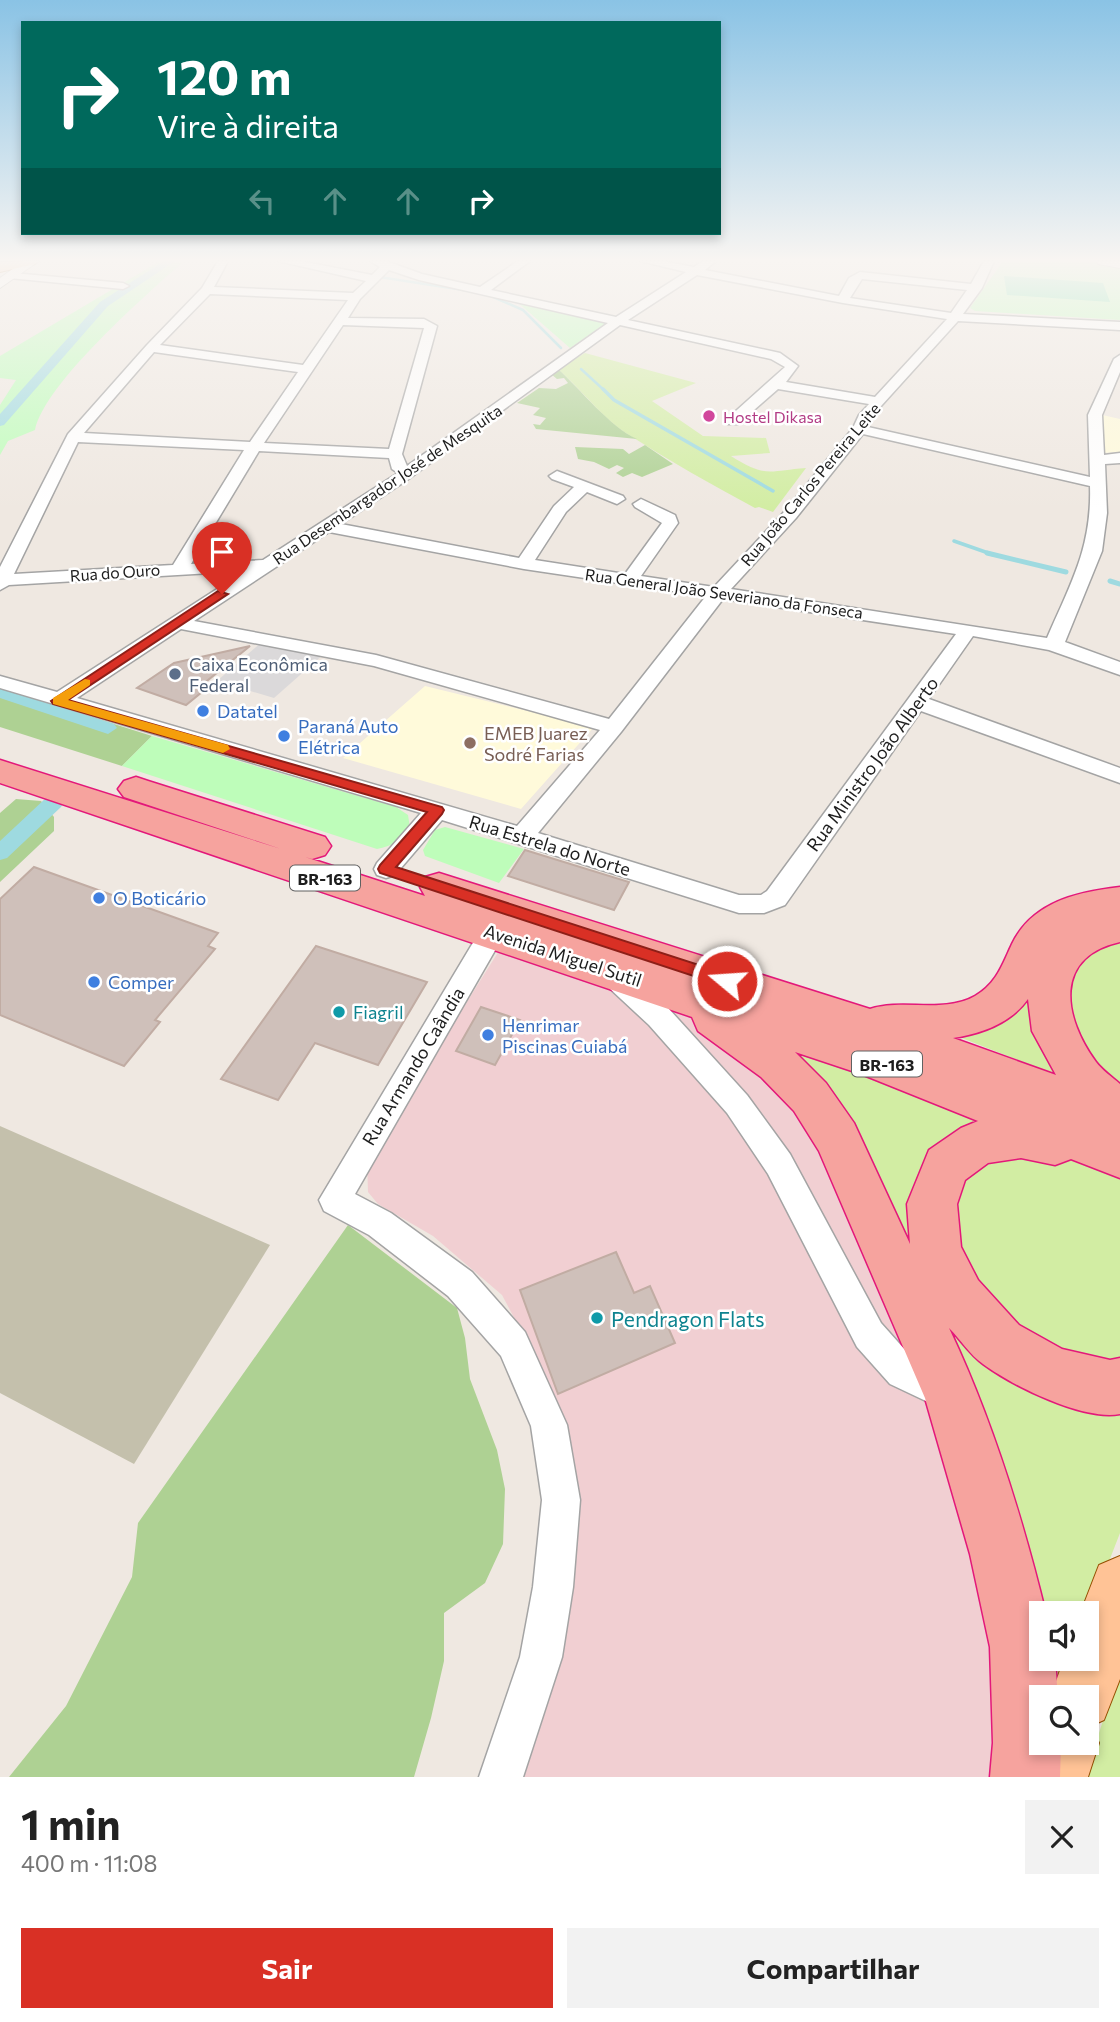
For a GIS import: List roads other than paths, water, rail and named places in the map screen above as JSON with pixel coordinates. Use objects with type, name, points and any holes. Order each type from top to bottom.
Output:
[{"type":"highway","name":"Avenida Miguel Sutil","points":[[0,746],[858,1023],[1118,1135]]},
{"type":"highway","name":"Avenida Miguel Sutil","points":[[0,771],[873,1059],[1118,1135]]},
{"type":"highway","points":[[858,1023],[916,1024],[964,1019],[1002,1001],[1022,972],[1033,940],[1060,916],[1092,904],[1120,902]]},
{"type":"highway","points":[[1118,1135],[1054,1031],[1048,989],[1061,956],[1091,933],[1120,927]]},
{"type":"highway","points":[[629,977],[724,1024],[777,1063],[810,1097],[837,1138],[952,1396],[1001,1555],[1022,1647],[1027,1743],[1025,1777]]},
{"type":"highway","points":[[1118,1135],[1021,1137],[978,1143],[946,1166],[932,1204],[936,1250],[959,1299],[1000,1344],[1053,1375],[1110,1388],[1120,1387]]},
{"type":"main road","points":[[1086,1685],[1120,1587]]},
{"type":"main road","points":[[1055,1777],[1062,1755]]},
{"type":"street","points":[[2,582],[73,438],[155,344]]},
{"type":"street","points":[[180,568],[255,445],[325,344]]},
{"type":"street","points":[[402,477],[395,454],[426,344]]},
{"type":"street","name":"Rua Desembargador José de Mesquita","points":[[58,701],[402,477],[586,344]]},
{"type":"street","points":[[715,344],[787,361],[792,366],[789,372],[733,421]]},
{"type":"street","name":"Rua João Carlos Pereira Leite","points":[[522,836],[614,727],[719,592],[790,515],[860,429],[866,415],[931,344]]},
{"type":"street","points":[[151,348],[307,369]]},
{"type":"street","points":[[1054,645],[1093,551],[1099,513],[1095,415],[1120,359]]},
{"type":"street","points":[[775,384],[878,402]]},
{"type":"street","points":[[860,429],[1097,483]]},
{"type":"street","points":[[73,438],[395,454]]},
{"type":"street","points":[[1095,460],[1120,458]]},
{"type":"street","points":[[557,476],[617,499]]},
{"type":"street","points":[[524,564],[560,509],[585,486]]},
{"type":"street","points":[[630,579],[670,523],[669,519],[641,504]]},
{"type":"street","name":"Rua General João Severiano da Fonseca","points":[[325,526],[524,564],[1054,645],[1120,669]]},
{"type":"street","name":"Rua do Ouro","points":[[2,582],[180,568],[268,565]]},
{"type":"street","points":[[176,623],[376,661],[614,727]]},
{"type":"street","name":"Rua Ministro João Alberto","points":[[776,898],[968,630]]},
{"type":"street","name":"Rua Estrela do Norte","points":[[0,682],[437,810],[739,904],[764,904],[776,898]]},
{"type":"street","points":[[917,702],[1120,776]]},
{"type":"street","points":[[386,869],[437,810]]},
{"type":"street","name":"Rua Armando Caândia","points":[[492,933],[335,1200],[380,1224],[460,1283],[513,1344],[549,1425],[561,1500],[553,1587],[541,1657],[501,1777]]},
{"type":"waterway","points":[[0,422],[67,344]]},
{"type":"waterway","points":[[557,344],[561,348]]},
{"type":"waterway","points":[[581,369],[605,391]]},
{"type":"waterway","points":[[605,391],[614,400],[773,491]]},
{"type":"waterway","points":[[954,541],[991,554]]},
{"type":"waterway","points":[[987,553],[991,554]]},
{"type":"waterway","points":[[991,554],[1066,572]]},
{"type":"waterway","points":[[1110,581],[1120,584]]},
{"type":"waterway","points":[[0,692],[108,728]]},
{"type":"waterway","points":[[0,853],[54,802]]},
{"type":"place","name":"Hostel Dikasa","points":[[709,416]]},
{"type":"place","name":"Caixa Econômica Federal","points":[[175,674]]},
{"type":"place","name":"Datatel","points":[[203,711]]},
{"type":"place","name":"Paraná Auto Elétrica","points":[[284,736]]},
{"type":"place","name":"EMEB Juarez Sodré Farias","points":[[470,743]]},
{"type":"place","name":"O Boticário","points":[[99,898]]},
{"type":"place","name":"Comper","points":[[94,982]]},
{"type":"place","name":"Fiagril","points":[[339,1012]]},
{"type":"place","name":"Henrimar Piscinas Cuiabá","points":[[488,1035]]},
{"type":"place","name":"Pendragon Flats","points":[[597,1318]]}]
